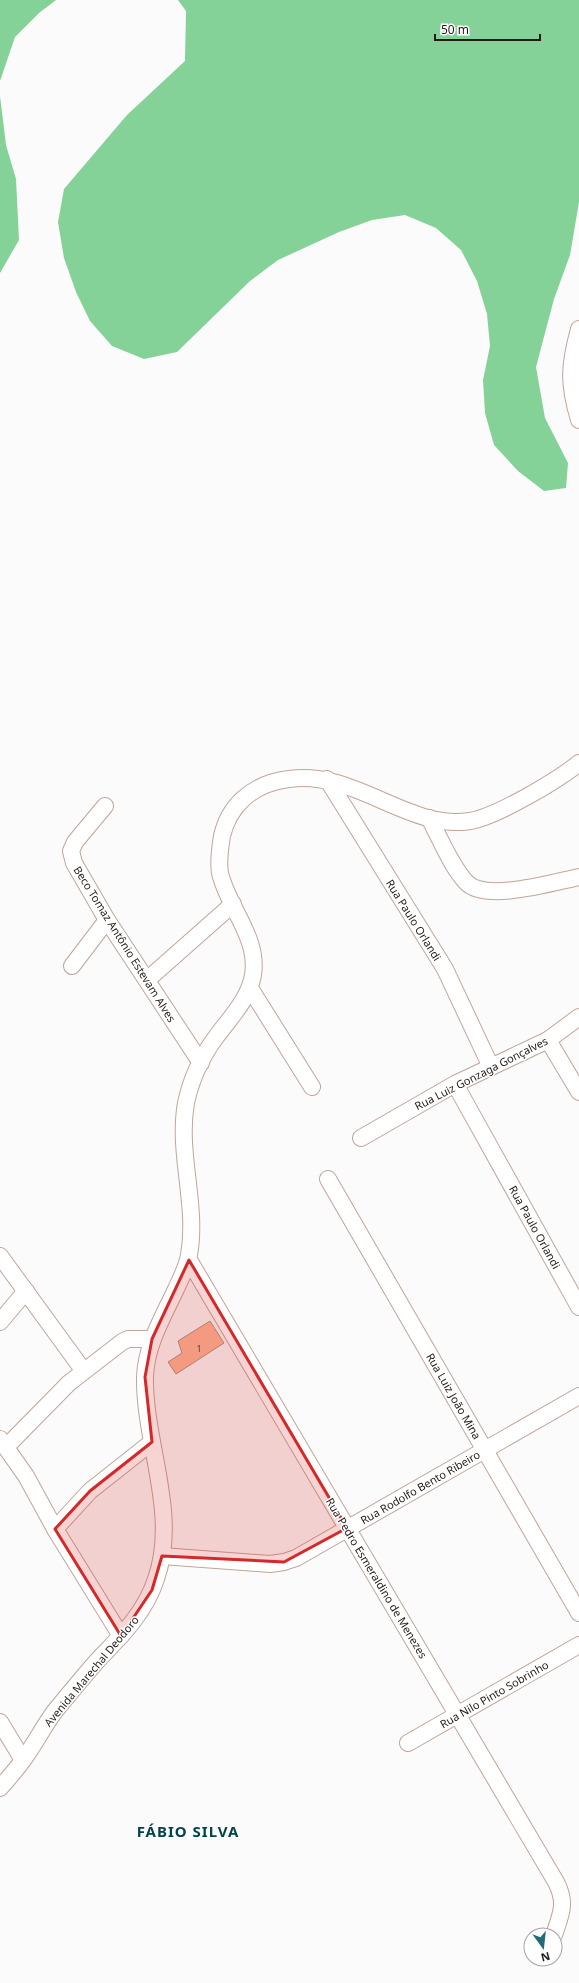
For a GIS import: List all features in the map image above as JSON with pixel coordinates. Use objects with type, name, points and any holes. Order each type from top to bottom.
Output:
[{"type":"street","points":[[579,328],[572,359],[570,381],[579,420]]},
{"type":"street","name":"Avenida Marechal Deodoro","points":[[0,1788],[23,1760],[53,1715],[143,1608],[158,1575],[162,1556],[163,1504],[152,1442],[145,1377],[152,1339],[189,1260],[192,1240],[184,1153],[186,1105],[192,1079],[200,1063],[213,1041],[250,988],[254,971],[253,950],[220,870],[219,852],[223,831],[231,813],[243,799],[271,782],[309,777],[327,779],[429,818],[451,822],[471,821],[492,814],[516,802],[579,763]]},
{"type":"street","name":"Rua Paulo Orlandi","points":[[327,779],[445,969],[491,1067]]},
{"type":"street","name":"Beco Tomaz Antônio Estevam Alves","points":[[105,806],[75,842],[71,852],[80,875],[107,920],[200,1063]]},
{"type":"street","points":[[429,818],[467,884],[478,889],[492,892],[510,890],[579,877]]},
{"type":"street","points":[[147,980],[233,904]]},
{"type":"street","points":[[72,966],[107,920]]},
{"type":"street","points":[[250,988],[312,1087]]},
{"type":"street","name":"Rua Luiz Gonzaga Gonçalves","points":[[361,1138],[455,1084],[548,1040],[579,1017]]},
{"type":"street","points":[[548,1040],[579,1092]]},
{"type":"street","name":"Rua Paulo Orlandi","points":[[455,1084],[579,1307]]},
{"type":"street","name":"Rua Luiz João Mina","points":[[328,1179],[579,1613]]},
{"type":"street","points":[[0,1256],[83,1370]]},
{"type":"street","name":"Rua Pedro Esmeraldino de Menezes","points":[[189,1260],[556,1882],[563,1898],[563,1906],[556,1927]]},
{"type":"street","points":[[0,1322],[26,1292]]},
{"type":"street","points":[[121,1636],[55,1529],[26,1476],[3,1443],[83,1370],[122,1342],[128,1339],[152,1339]]},
{"type":"street","name":"Rua Rodolfo Bento Ribeiro","points":[[162,1556],[270,1564],[296,1558],[579,1396]]},
{"type":"street","points":[[55,1529],[90,1491],[116,1472],[152,1442]]},
{"type":"street","name":"Rua Nilo Pinto Sobrinho","points":[[408,1744],[579,1645]]},
{"type":"street","points":[[0,1722],[23,1760]]},
{"type":"highlighted area","points":[[189,1260],[347,1528],[284,1562],[162,1556],[152,1590],[121,1636],[55,1529],[90,1491],[152,1442],[145,1377],[152,1339]]},
{"type":"green space","points":[[0,0],[56,0],[39,13],[15,37],[0,81]]},
{"type":"green space","points":[[178,0],[579,0],[579,202],[570,255],[554,299],[536,367],[545,418],[568,463],[566,488],[544,491],[518,471],[494,445],[485,413],[483,380],[490,346],[487,314],[477,281],[461,250],[436,228],[405,215],[372,220],[339,232],[278,260],[250,281],[177,352],[144,359],[112,346],[90,321],[76,292],[64,258],[58,222],[64,189],[127,115],[185,61],[186,11]]},
{"type":"green space","points":[[0,96],[6,145],[16,179],[19,240],[0,273]]},
{"type":"building","points":[[210,1321],[224,1343],[176,1374],[168,1362],[182,1353],[178,1341]]},
{"type":"district","name":"FÁBIO SILVA","points":[[188,1831]]}]
